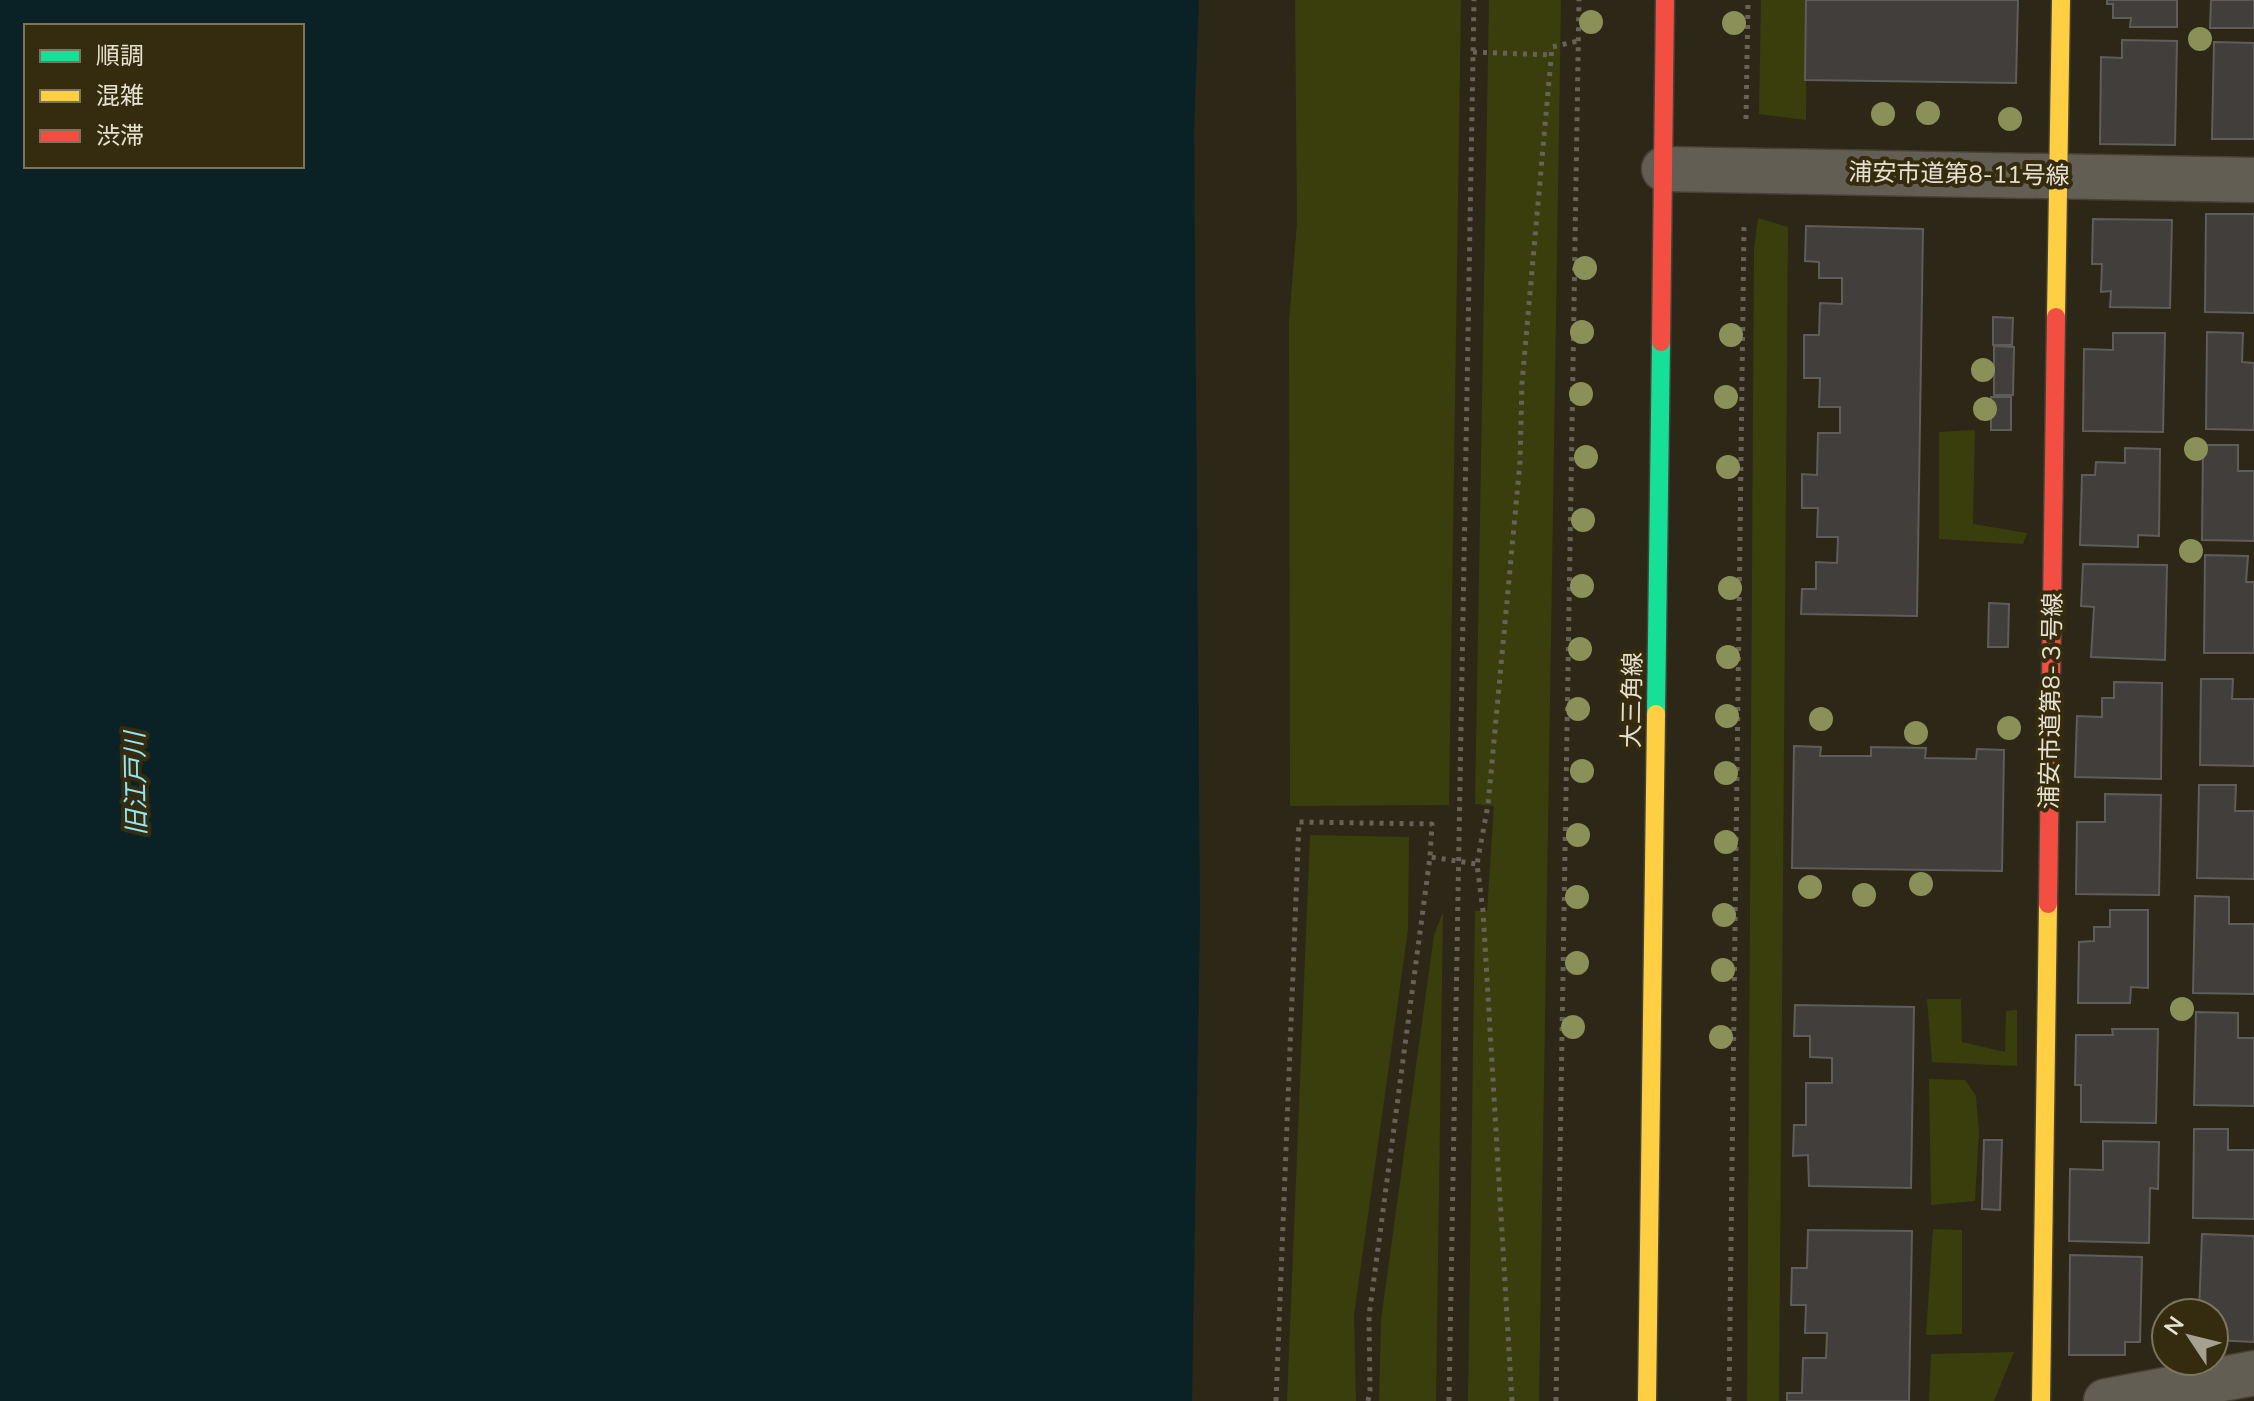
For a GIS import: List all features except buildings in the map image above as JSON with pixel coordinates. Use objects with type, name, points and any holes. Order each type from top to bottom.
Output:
[{"type":"street","name":"大三角線","points":[[1647,1401],[1665,0]]},
{"type":"street","name":"浦安市道第8-３号線","points":[[2041,1401],[2061,0]]},
{"type":"street","name":"浦安市道第8-11号線","points":[[1664,169],[2254,180]]},
{"type":"street","points":[[2106,1401],[2254,1373]]},
{"type":"path","points":[[1449,1401],[1474,0]]},
{"type":"path","points":[[1556,1401],[1579,0]]},
{"type":"path","points":[[1729,1401],[1748,0]]},
{"type":"path","points":[[1512,1401],[1483,911],[1477,864],[1488,805],[1520,462],[1522,383],[1551,55],[1552,47],[1578,41]]},
{"type":"path","points":[[1473,52],[1551,55]]},
{"type":"path","points":[[1276,1401],[1299,822],[1432,824],[1369,1316],[1368,1401]]},
{"type":"path","points":[[1430,857],[1477,864]]},
{"type":"green space","points":[[1295,0],[1461,0],[1449,805],[1290,806],[1289,322],[1297,223]]},
{"type":"green space","points":[[1489,0],[1561,0],[1539,1401],[1468,1401],[1475,911],[1487,911],[1494,806],[1475,804]]},
{"type":"green space","points":[[1761,0],[1807,0],[1806,120],[1759,114]]},
{"type":"green space","points":[[1758,218],[1788,227],[1779,1401],[1747,1401],[1754,249]]},
{"type":"green space","points":[[1975,430],[1973,524],[2027,533],[2023,544],[1939,539],[1939,432]]},
{"type":"green space","points":[[1310,835],[1409,837],[1408,930],[1354,1315],[1356,1401],[1287,1401]]},
{"type":"green space","points":[[1443,912],[1436,1401],[1379,1401],[1381,1320],[1434,935]]},
{"type":"green space","points":[[1927,999],[1961,999],[1962,1042],[2005,1052],[2006,1011],[2017,1010],[2017,1066],[1932,1062]]},
{"type":"green space","points":[[1929,1079],[1965,1080],[1976,1096],[1979,1132],[1975,1201],[1931,1205]]},
{"type":"green space","points":[[1933,1229],[1962,1230],[1962,1334],[1926,1335]]},
{"type":"green space","points":[[2014,1352],[1994,1401],[1929,1401],[1931,1354]]},
{"type":"water","name":"旧江戸川","points":[[0,0],[1199,0],[1194,129],[1200,917],[1192,1401],[0,1401]]},
{"type":"traffic: fast","points":[[1656,714],[1661,342]]},
{"type":"traffic: slow","points":[[2056,317],[2061,0]]},
{"type":"traffic: slow","points":[[1647,1401],[1656,714]]},
{"type":"traffic: slow","points":[[2041,1401],[2048,904]]},
{"type":"traffic: jam","points":[[1661,342],[1665,0]]},
{"type":"traffic: jam","points":[[2048,904],[2056,317]]}]
